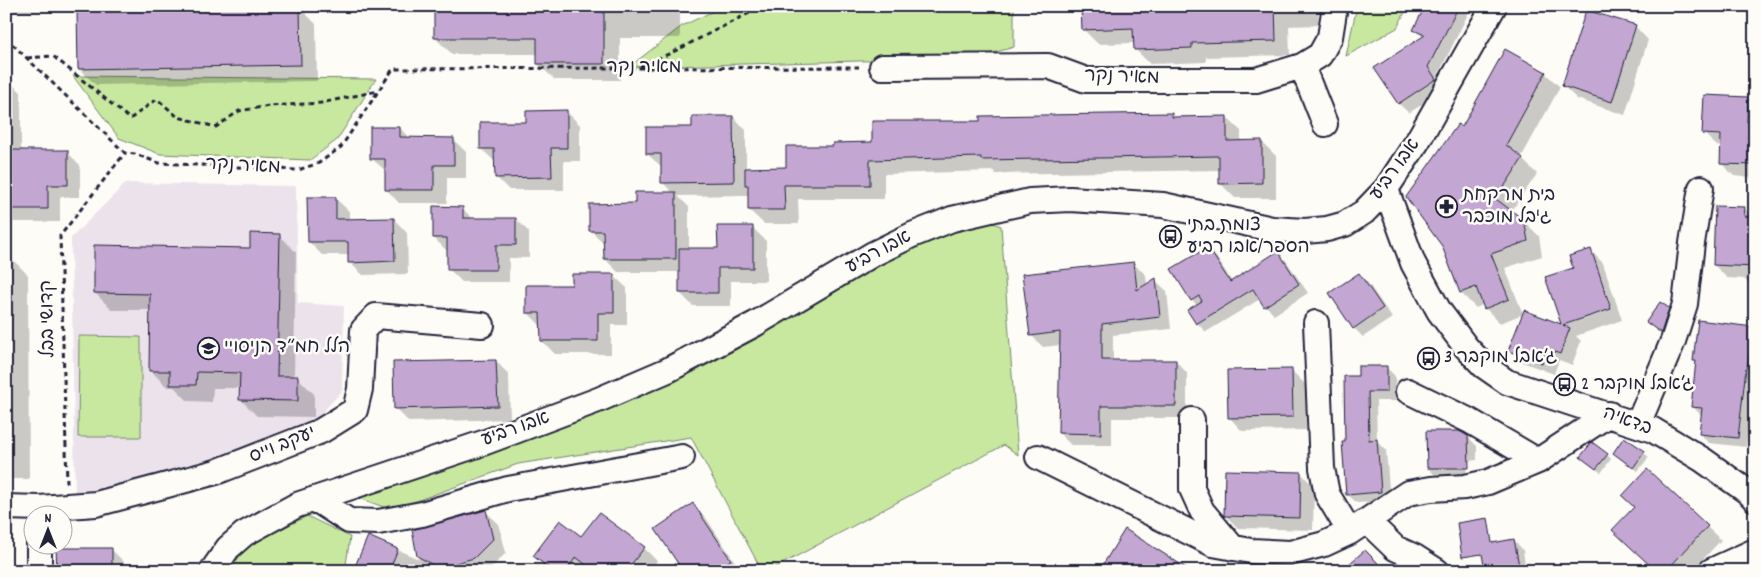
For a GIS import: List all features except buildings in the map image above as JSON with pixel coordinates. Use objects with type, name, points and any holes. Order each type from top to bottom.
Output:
[{"type":"street","name":"מאיר נקר","points":[[882,67],[1048,66],[1086,80],[1256,80],[1302,66],[1320,55],[1330,37],[1335,6]]},
{"type":"street","name":"אבו רביע","points":[[212,571],[228,548],[244,534],[298,505],[483,443],[598,400],[668,370],[755,324],[873,254],[912,235],[952,219],[1030,201],[1070,199],[1163,204],[1272,229],[1306,232],[1327,230],[1345,224],[1364,212],[1386,189],[1417,142],[1494,6]]},
{"type":"street","points":[[1302,66],[1326,124]]},
{"type":"street","points":[[1638,424],[1673,341],[1685,304],[1701,188]]},
{"type":"street","name":"בדאיה","points":[[1386,189],[1413,263],[1439,311],[1466,347],[1484,366],[1507,382],[1653,430],[1703,460],[1755,499]]},
{"type":"street","name":"יעקב וייס","points":[[72,506],[96,504],[216,472],[321,431],[355,410],[360,389],[363,330],[376,316],[482,325]]},
{"type":"street","points":[[1316,324],[1322,468],[1328,494],[1359,526],[1437,571]]},
{"type":"street","points":[[1408,391],[1470,421],[1538,461]]},
{"type":"street","points":[[1038,457],[1213,544],[1250,551],[1290,553],[1324,544],[1359,526],[1408,493],[1465,487],[1488,482],[1538,461],[1609,414]]},
{"type":"street","points":[[1192,420],[1192,489],[1202,511],[1233,548]]},
{"type":"street","points":[[315,499],[349,521],[378,522],[422,514],[508,489],[682,457]]},
{"type":"street","name":"יעקב וייס","points":[[6,507],[22,509]]},
{"type":"street","points":[[1711,571],[1755,551]]},
{"type":"street","points":[[39,554],[39,571]]},
{"type":"path","points":[[637,68],[671,53],[763,6]]},
{"type":"path","points":[[6,38],[125,154]]},
{"type":"path","points":[[27,58],[53,56],[130,119],[157,99],[178,117],[216,127],[239,111],[269,106],[321,103],[378,90]]},
{"type":"path","name":"מאיר נקר","points":[[125,154],[135,154],[158,163],[298,170],[319,163],[341,147],[393,69],[882,67]]},
{"type":"path","name":"קדושי בבל","points":[[67,504],[60,236],[125,154]]},
{"type":"shaded area","name":"הלל חמ״ד הניסויי","points":[[126,183],[296,186],[298,303],[344,306],[342,391],[316,419],[208,469],[75,499],[71,238]]},
{"type":"green space","points":[[724,6],[1014,6],[1014,47],[975,58],[629,67],[682,26]]},
{"type":"green space","points":[[1357,6],[1408,6],[1397,28],[1346,56]]},
{"type":"green space","points":[[73,76],[376,79],[337,140],[310,160],[160,154],[119,138]]},
{"type":"green space","points":[[988,221],[1001,226],[1018,455],[1004,445],[769,571],[762,571],[691,437],[518,464],[389,509],[359,498],[555,430],[682,373],[909,247]]},
{"type":"green space","points":[[79,336],[141,337],[141,437],[78,437]]},
{"type":"green space","points":[[307,516],[350,537],[345,571],[231,571],[244,548]]},
{"type":"place","name":"בית מרקחת ג'בל מוכבר","points":[[1446,207]]},
{"type":"place","name":"צומת בתי הספר/אבו רביע","points":[[1171,237]]},
{"type":"place","name":"הלל חמ״ד הניסויי","points":[[208,348]]},
{"type":"place","name":"ג׳אבל מוקבר 3","points":[[1428,358]]},
{"type":"place","name":"ג׳אבל מוקבר 2","points":[[1565,385]]}]
